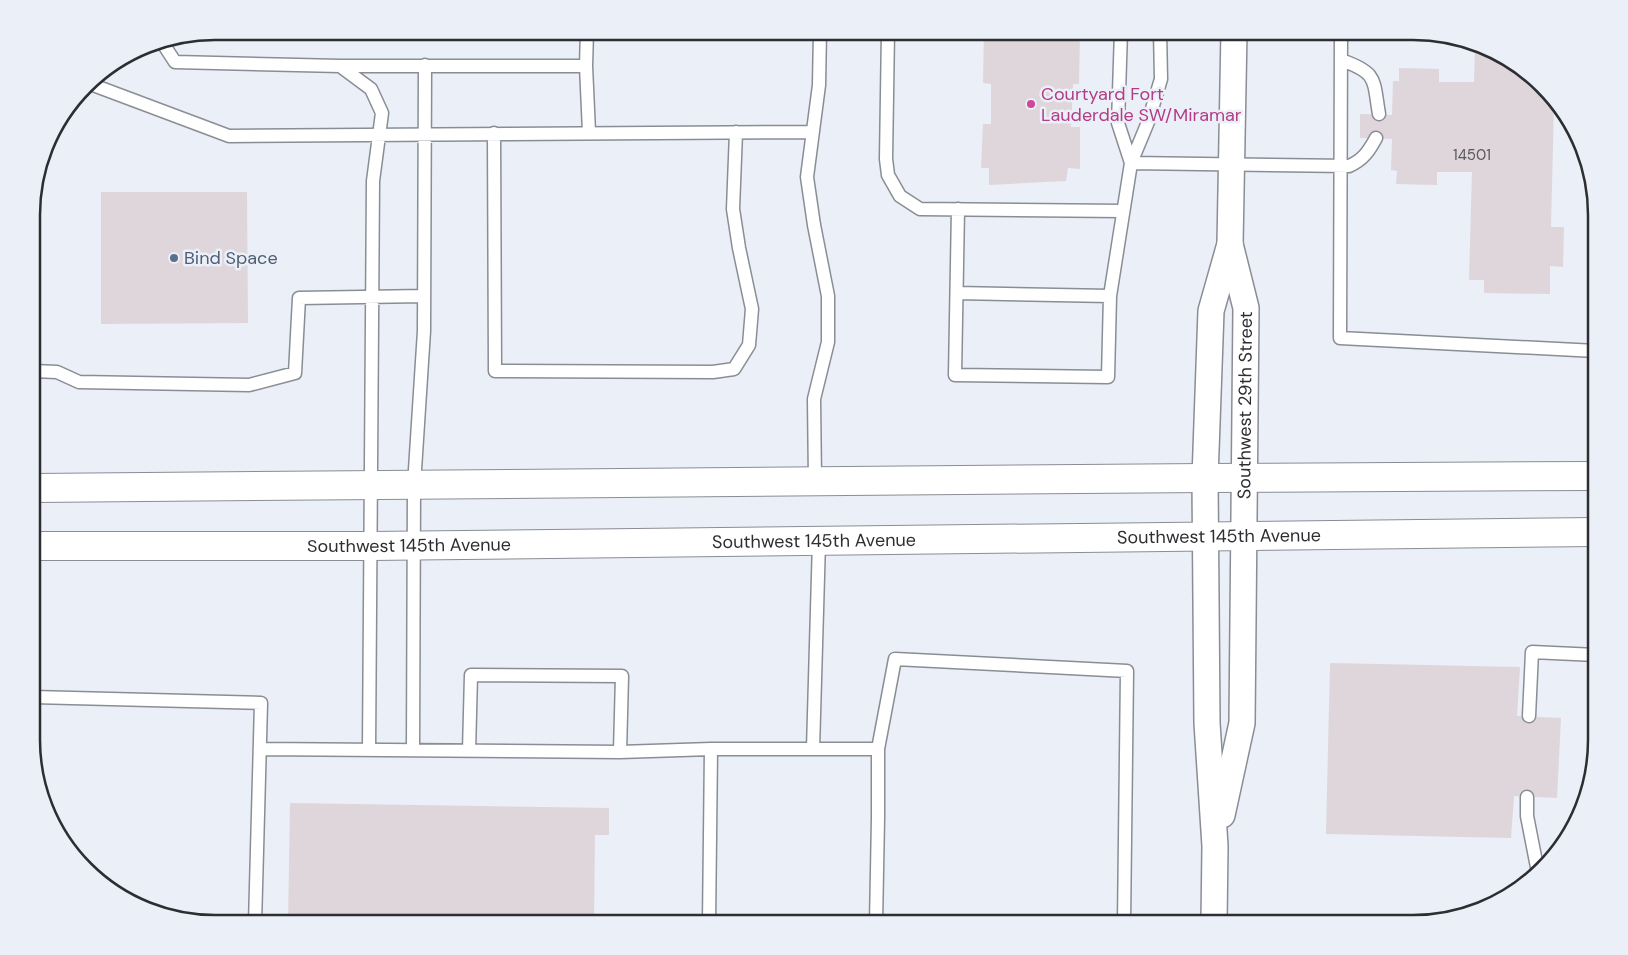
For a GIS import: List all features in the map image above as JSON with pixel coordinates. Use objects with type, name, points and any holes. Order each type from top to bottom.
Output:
[{"type":"street","name":"Southwest 29th Street","points":[[1215,846],[1207,722],[1206,478],[1211,311],[1230,244],[1234,40]]},
{"type":"street","name":"Southwest 29th Street","points":[[1215,846],[1242,723],[1246,308],[1230,244]]},
{"type":"street","points":[[40,488],[1588,476]]},
{"type":"street","name":"Southwest 145th Avenue","points":[[40,546],[371,546],[1588,532]]},
{"type":"street","points":[[1214,915],[1215,846]]},
{"type":"lane","points":[[587,40],[589,132]]},
{"type":"lane","points":[[815,481],[814,399],[828,342],[828,296],[814,226],[807,177],[818,85],[820,40]]},
{"type":"lane","points":[[888,40],[886,159],[888,174],[900,196],[920,209],[1123,211]]},
{"type":"lane","points":[[1120,40],[1118,123],[1131,163]]},
{"type":"lane","points":[[958,209],[955,375],[1108,377],[1110,296],[1123,211],[1131,163],[1148,122],[1161,79],[1160,40]]},
{"type":"lane","points":[[1341,40],[1340,338],[1588,351]]},
{"type":"lane","points":[[165,47],[175,62],[340,66],[425,64],[586,66]]},
{"type":"lane","points":[[1341,60],[1358,66],[1368,73],[1374,82],[1379,114]]},
{"type":"lane","points":[[413,750],[414,484],[424,331],[425,64]]},
{"type":"lane","points":[[340,66],[371,89],[382,114],[373,181],[369,750]]},
{"type":"lane","points":[[97,86],[229,136],[589,132],[813,132]]},
{"type":"lane","points":[[494,133],[495,371],[713,372],[734,369],[749,345],[752,309],[733,209],[736,132]]},
{"type":"lane","points":[[1131,163],[1349,166],[1360,161],[1370,151],[1376,138]]},
{"type":"lane","points":[[956,293],[1110,296]]},
{"type":"lane","points":[[40,371],[58,372],[79,382],[249,386],[295,373],[299,298],[424,296]]},
{"type":"lane","points":[[813,749],[819,541]]},
{"type":"lane","points":[[1529,716],[1532,652],[1588,655]]},
{"type":"lane","points":[[876,915],[878,749],[895,660],[1127,671],[1124,915]]},
{"type":"lane","points":[[470,751],[471,675],[622,676],[620,752]]},
{"type":"lane","points":[[40,697],[261,703],[255,915]]},
{"type":"lane","points":[[260,749],[620,752],[878,749]]},
{"type":"lane","points":[[708,915],[711,750]]},
{"type":"lane","points":[[1527,797],[1527,816],[1537,863]]},
{"type":"building","name":"Courtyard Fort Lauderdale SW/Miramar","points":[[984,40],[1080,40],[1079,84],[1073,84],[1071,127],[1080,127],[1080,169],[1068,168],[1066,181],[989,185],[989,168],[981,168],[983,124],[991,124],[991,84],[983,83]]},
{"type":"building","points":[[1475,51],[1510,69],[1528,83],[1554,111],[1551,227],[1564,227],[1563,267],[1550,266],[1550,294],[1484,293],[1484,280],[1469,280],[1472,172],[1437,172],[1437,185],[1396,184],[1397,171],[1391,170],[1392,139],[1360,138],[1360,114],[1392,115],[1393,81],[1399,81],[1399,68],[1439,69],[1439,82],[1474,82]]},
{"type":"building","name":"Bind Space","points":[[101,192],[247,192],[248,323],[101,324]]},
{"type":"building","points":[[1330,663],[1520,667],[1517,716],[1561,718],[1557,798],[1514,796],[1511,838],[1326,834]]},
{"type":"building","points":[[290,803],[609,808],[609,835],[595,835],[594,915],[288,915]]},
{"type":"place","name":"Courtyard Fort Lauderdale SW/Miramar","points":[[1031,104]]},
{"type":"place","name":"Bind Space","points":[[174,258]]}]
